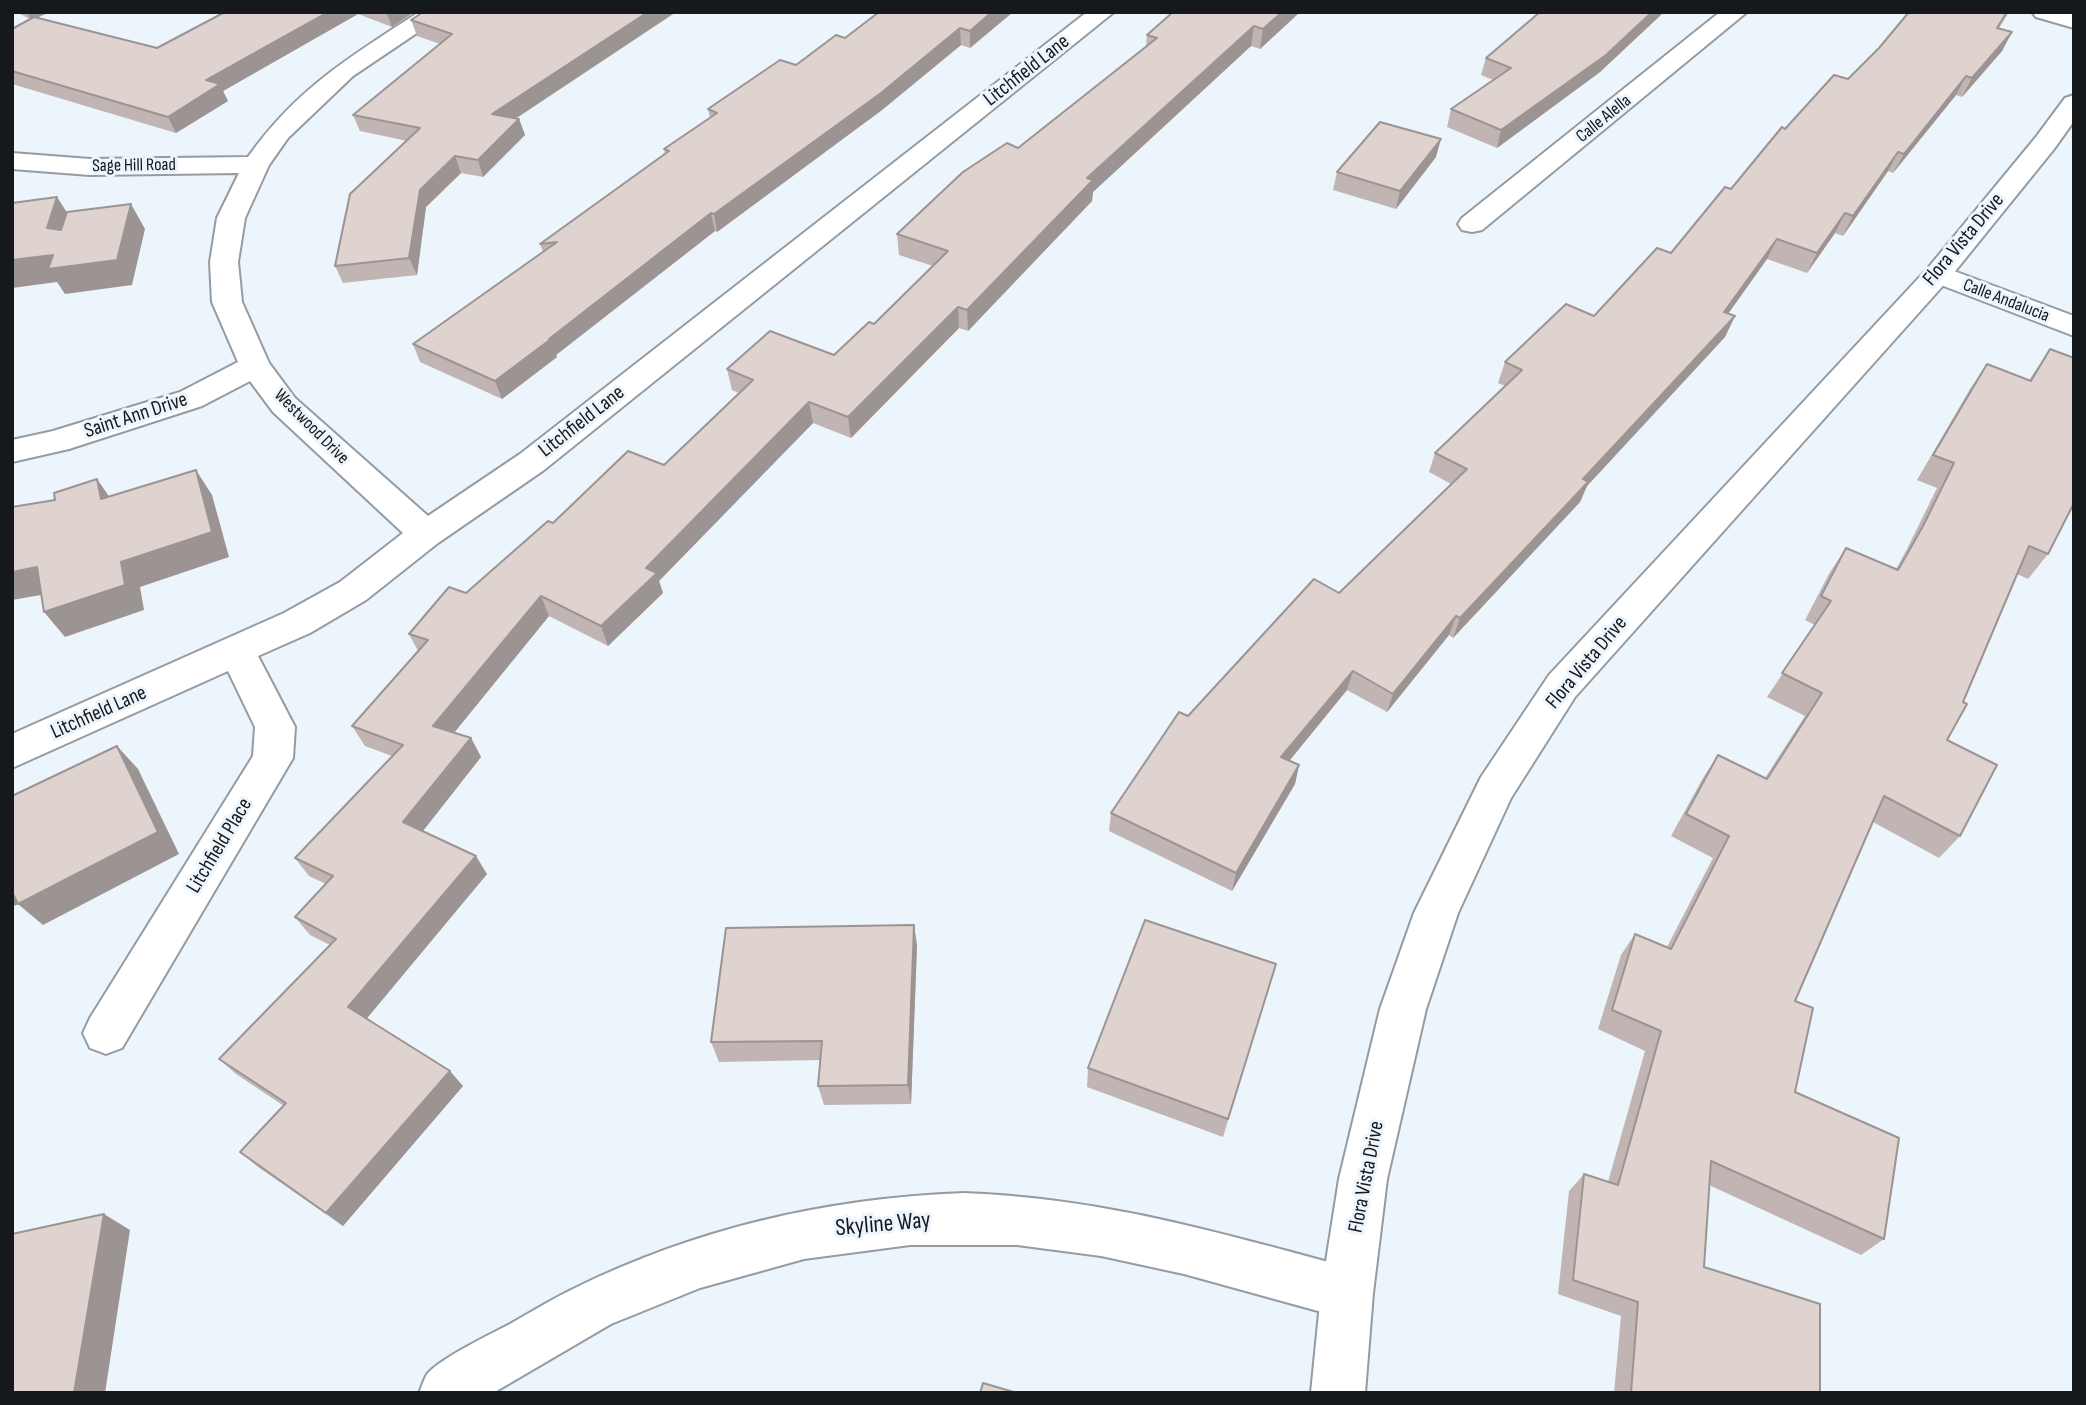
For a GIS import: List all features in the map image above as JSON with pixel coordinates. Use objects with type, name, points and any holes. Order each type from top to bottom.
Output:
[{"type":"street","name":"Westwood Drive","points":[[426,534],[284,405],[255,366],[227,302],[224,262],[231,218],[256,165],[287,124],[344,71],[436,12]]},
{"type":"street","name":"Litchfield Lane","points":[[12,752],[297,623],[352,591],[426,534],[532,462],[1102,12]]},
{"type":"street","name":"Calle Alella","points":[[1472,224],[1735,12]]},
{"type":"street","points":[[2044,12],[2074,21]]},
{"type":"street","name":"Flora Vista Drive","points":[[1338,1393],[1363,1179],[1403,1009],[1436,913],[1495,789],[1562,686],[1938,274],[2045,143],[2074,103]]},
{"type":"street","name":"Sage Hill Road","points":[[12,161],[90,167],[256,165]]},
{"type":"street","name":"Calle Andalucia","points":[[1938,274],[2074,327]]},
{"type":"street","name":"Saint Ann Drive","points":[[12,451],[57,442],[191,399],[255,366]]},
{"type":"street","name":"Litchfield Place","points":[[106,1033],[274,758],[275,727],[237,651]]},
{"type":"street","name":"Skyline Way","points":[[446,1393],[472,1374],[600,1303],[685,1267],[810,1232],[893,1220],[1017,1220],[1142,1238],[1348,1293]]},
{"type":"building","points":[[225,12],[328,12],[206,80],[220,84],[168,117],[12,71],[12,29],[34,17],[157,48]]},
{"type":"building","points":[[423,12],[648,12],[492,114],[519,119],[478,160],[455,156],[420,190],[409,258],[335,266],[350,194],[420,128],[353,115],[452,34],[411,20]]},
{"type":"building","points":[[879,12],[992,12],[970,31],[960,28],[881,93],[714,214],[711,213],[495,381],[413,344],[557,242],[540,244],[669,151],[664,149],[717,113],[708,109],[780,60],[796,65],[836,35],[845,38]]},
{"type":"building","points":[[1173,12],[1282,12],[1263,29],[1254,26],[1087,178],[1093,180],[967,310],[958,307],[848,417],[809,402],[646,568],[657,573],[601,626],[541,596],[433,726],[471,738],[403,822],[476,856],[348,1007],[450,1071],[326,1213],[240,1152],[286,1103],[219,1059],[336,939],[295,917],[333,876],[295,858],[403,745],[352,726],[428,640],[409,634],[449,587],[466,593],[548,521],[553,523],[628,451],[664,465],[753,380],[727,369],[770,331],[834,355],[869,322],[874,324],[948,251],[897,234],[963,172],[1007,143],[1018,148],[1157,38],[1147,35]]},
{"type":"building","points":[[1540,12],[1652,12],[1606,55],[1501,130],[1451,109],[1511,68],[1486,58]]},
{"type":"building","points":[[1909,12],[2007,12],[1997,28],[2012,32],[1972,78],[1966,76],[1904,154],[1898,152],[1853,216],[1845,213],[1817,253],[1777,239],[1724,312],[1735,316],[1583,479],[1588,482],[1460,618],[1456,616],[1393,694],[1353,671],[1281,757],[1299,765],[1236,873],[1111,813],[1179,712],[1188,716],[1314,579],[1339,593],[1467,469],[1435,453],[1522,370],[1505,362],[1566,304],[1594,316],[1657,248],[1671,253],[1725,187],[1731,189],[1782,127],[1785,129],[1834,75],[1848,79]]},
{"type":"building","points":[[1380,122],[1441,139],[1400,191],[1337,172]]},
{"type":"building","points":[[57,197],[47,228],[61,230],[67,212],[131,204],[117,260],[48,269],[53,255],[12,260],[12,203]]},
{"type":"building","points":[[2050,349],[2074,358],[2074,503],[2048,554],[2029,546],[1963,702],[1967,704],[1947,740],[1997,765],[1960,836],[1884,796],[1795,1001],[1813,1008],[1795,1092],[1899,1138],[1884,1239],[1711,1161],[1704,1267],[1820,1304],[1820,1393],[1631,1393],[1638,1302],[1573,1280],[1584,1174],[1618,1185],[1661,1031],[1612,1010],[1635,934],[1671,949],[1729,836],[1686,814],[1718,755],[1767,779],[1822,693],[1782,673],[1831,601],[1821,596],[1846,548],[1898,570],[1954,463],[1933,455],[1987,364],[2031,381]]},
{"type":"building","points":[[196,470],[212,532],[121,562],[125,585],[44,612],[37,567],[12,572],[12,507],[55,500],[54,493],[97,479],[101,499]]},
{"type":"building","points":[[117,746],[158,832],[18,904],[12,892],[12,796]]},
{"type":"building","points":[[1145,920],[1276,964],[1228,1119],[1088,1068]]},
{"type":"building","points":[[914,925],[908,1085],[818,1086],[822,1041],[711,1042],[726,928]]},
{"type":"building","points":[[104,1214],[74,1393],[12,1393],[12,1234]]},
{"type":"building","points":[[983,1383],[1017,1393],[980,1393]]}]
